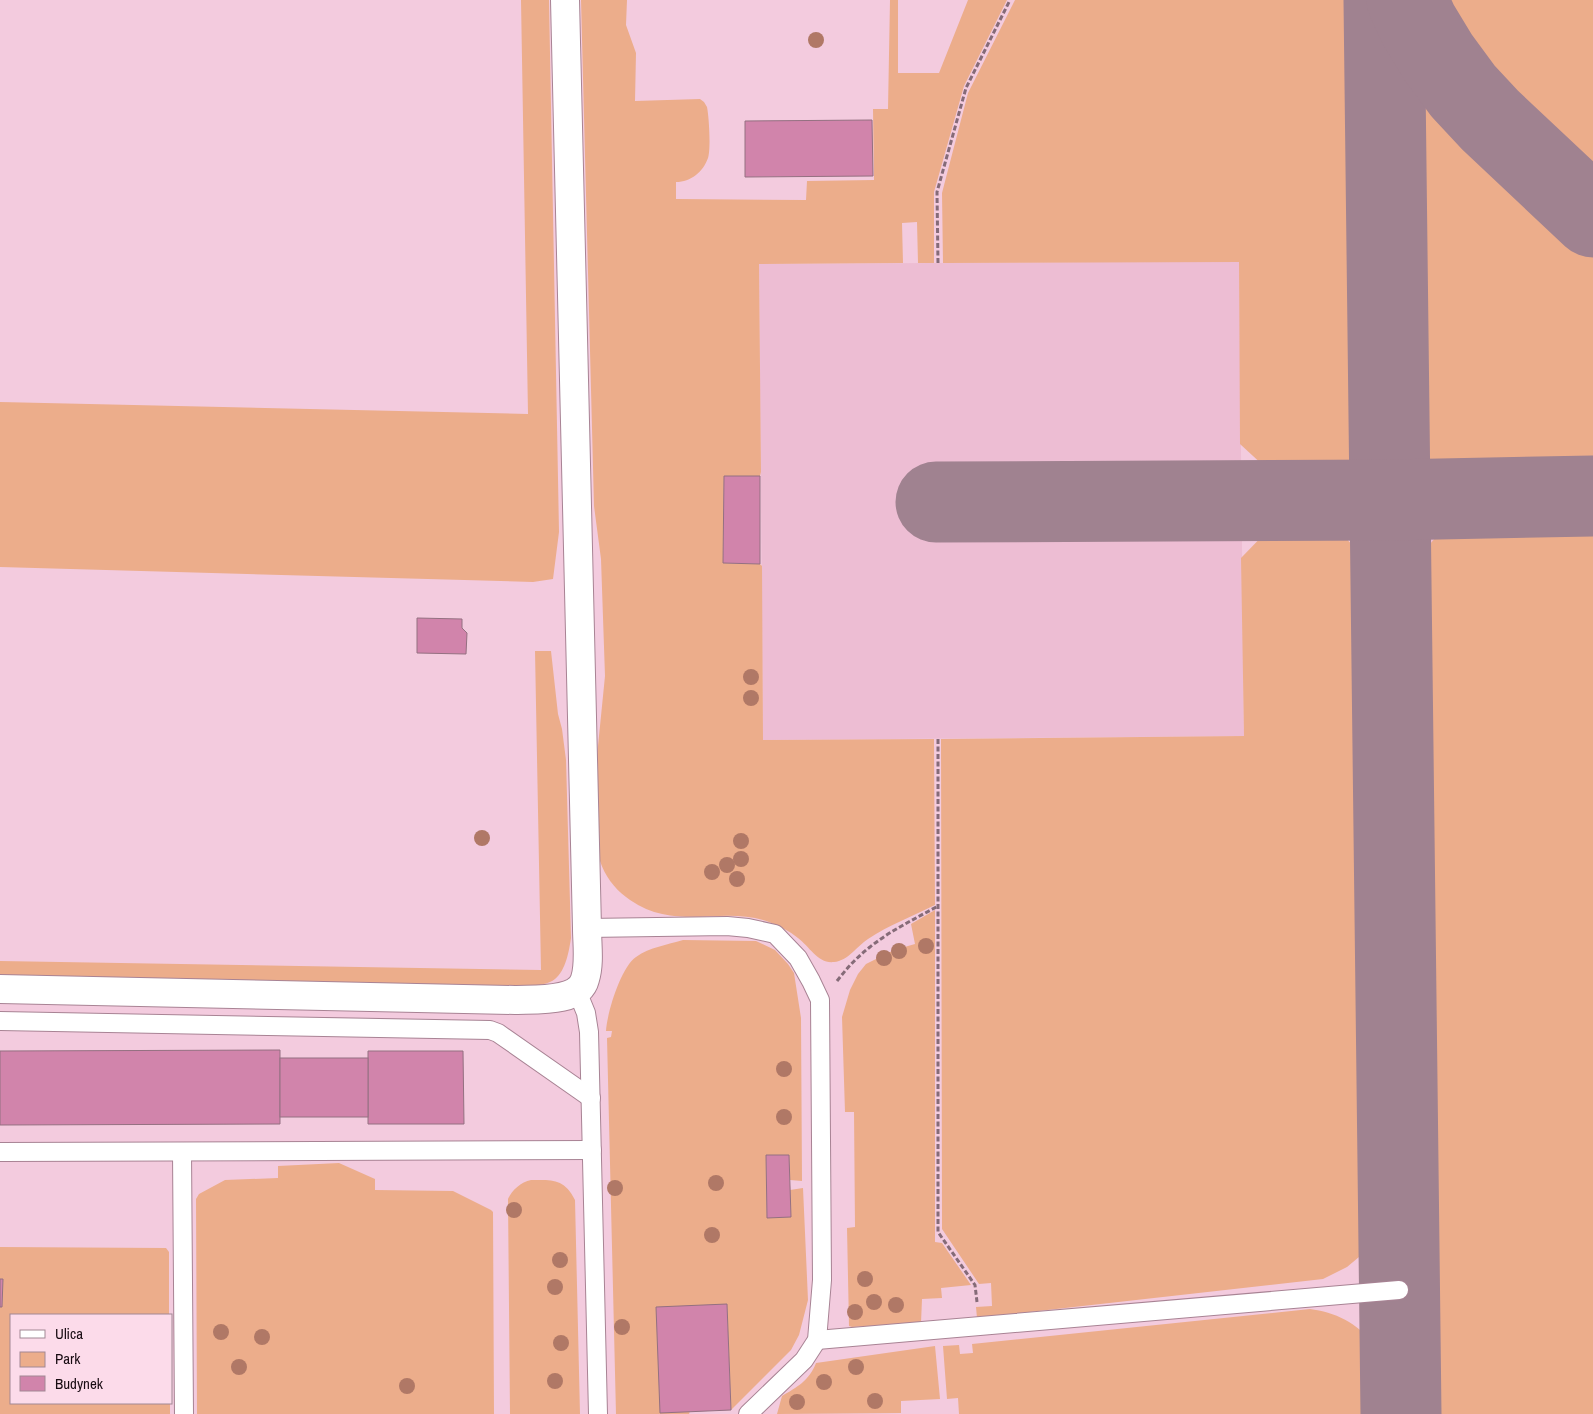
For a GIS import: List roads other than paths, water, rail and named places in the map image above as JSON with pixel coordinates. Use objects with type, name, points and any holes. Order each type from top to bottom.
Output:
[{"type":"street","points":[[0,988],[515,1000],[546,999],[564,996],[582,988],[586,978],[587,928],[565,0]]},
{"type":"lane","points":[[587,928],[727,926],[775,934],[798,958],[820,1000],[822,1280],[817,1340],[804,1360],[748,1414]]},
{"type":"lane","points":[[577,991],[586,1013],[589,1032],[598,1414]]},
{"type":"lane","points":[[0,1021],[490,1030],[498,1033],[591,1098]]},
{"type":"lane","points":[[0,1152],[592,1150]]},
{"type":"lane","points":[[182,1152],[184,1414]]},
{"type":"lane","points":[[817,1340],[1399,1290]]}]
